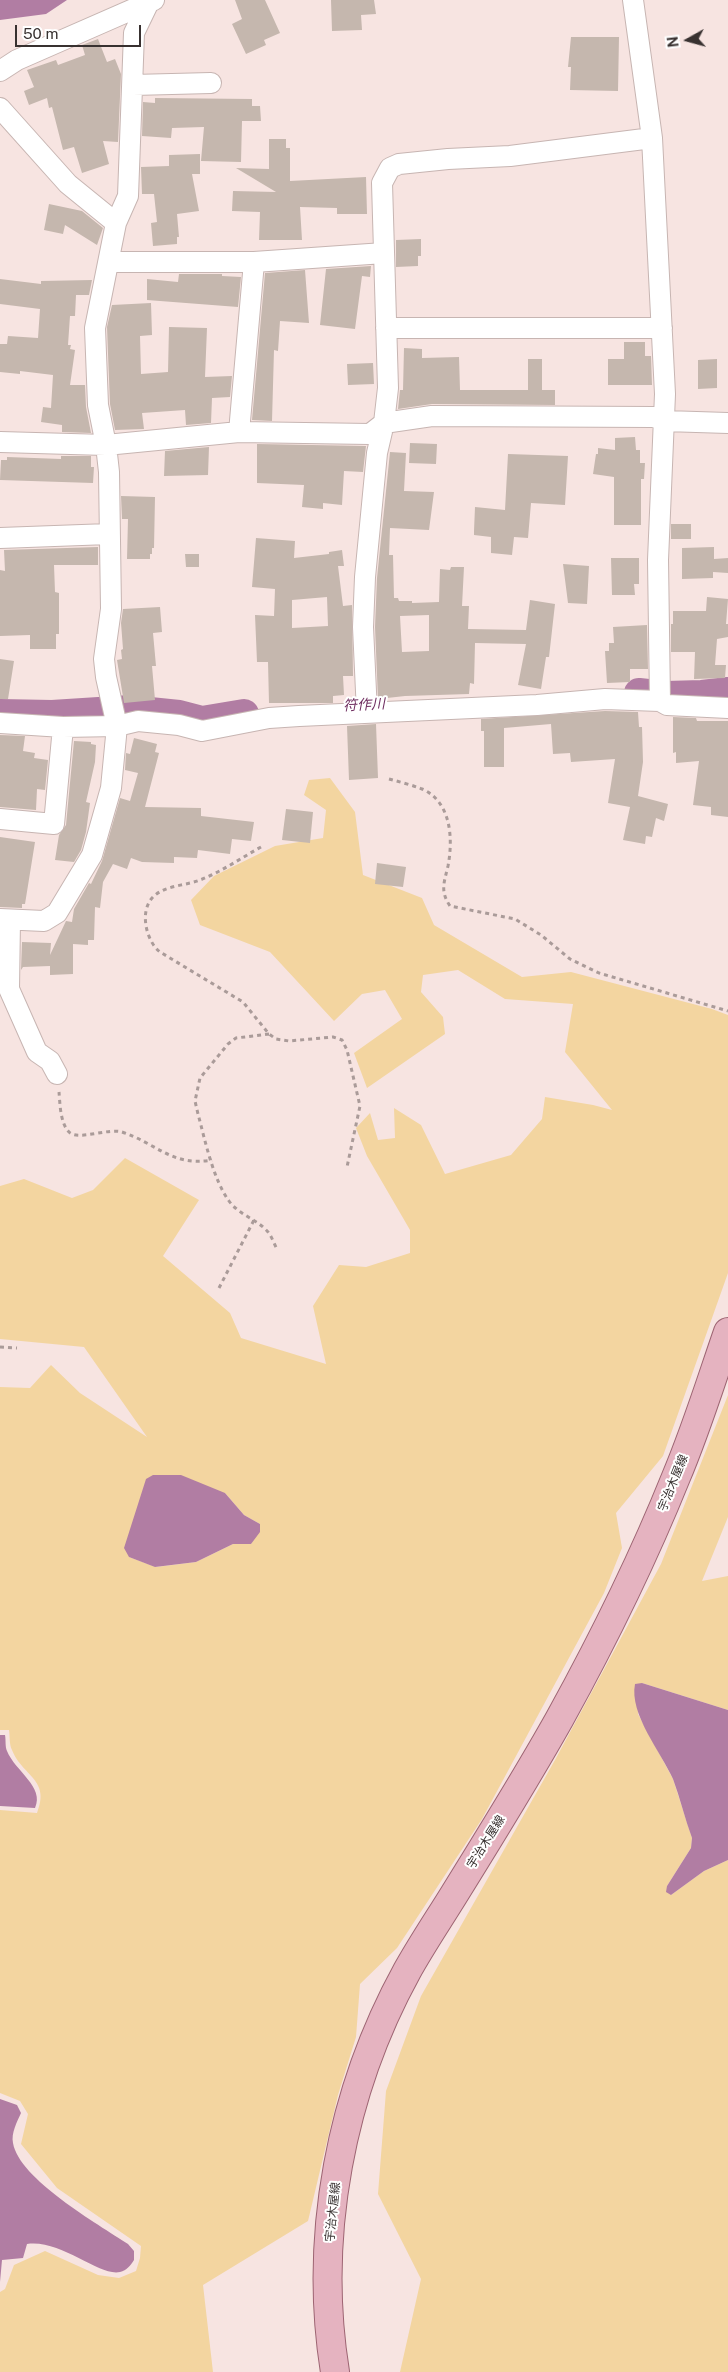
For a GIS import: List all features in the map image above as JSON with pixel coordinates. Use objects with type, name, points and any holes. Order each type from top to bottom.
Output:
[{"type":"main road","name":"宇治木屋線","points":[[335,2372],[329,2312],[328,2272],[334,2190],[349,2115],[371,2047],[408,1970],[520,1788],[562,1715],[641,1559],[677,1475],[728,1332]]},
{"type":"street","points":[[633,0],[652,138],[662,328],[664,421],[658,560],[660,592],[660,700]]},
{"type":"street","points":[[0,71],[17,60],[150,1]]},
{"type":"street","points":[[57,1074],[50,1061],[37,1052],[9,989],[5,919],[44,920],[57,913],[92,855],[111,788],[117,725],[104,660],[111,609],[109,534],[106,445],[98,405],[95,328],[110,262],[116,223],[128,196],[134,33],[150,1]]},
{"type":"street","points":[[133,85],[211,83]]},
{"type":"street","points":[[0,108],[68,184],[116,223]]},
{"type":"street","points":[[367,713],[363,626],[365,578],[377,453],[384,423],[388,388],[382,183],[390,168],[399,164],[510,156],[652,138]]},
{"type":"street","points":[[110,262],[254,262],[384,253]]},
{"type":"street","points":[[239,432],[254,262]]},
{"type":"street","points":[[386,328],[662,328]]},
{"type":"street","points":[[0,442],[106,445],[239,432],[370,434],[384,423],[432,416],[654,417],[664,421],[728,423]]},
{"type":"street","points":[[0,538],[109,534]]},
{"type":"street","points":[[0,723],[62,727],[117,725],[138,721],[179,725],[202,731],[269,718],[537,705],[605,699],[660,700],[667,705],[728,708]]},
{"type":"street","points":[[0,819],[54,824],[62,727]]},
{"type":"path","points":[[389,779],[423,790],[436,798],[444,812],[450,828],[452,846],[443,897],[450,906],[515,919],[541,935],[570,959],[599,973],[728,1011]]},
{"type":"path","points":[[261,846],[200,880],[164,890],[153,897],[147,907],[146,920],[149,935],[155,948],[244,1002],[269,1034],[276,1039],[289,1041],[334,1037],[342,1040],[347,1050],[360,1106],[347,1168]]},
{"type":"path","points":[[269,1034],[236,1038],[228,1044],[200,1078],[195,1101],[222,1190],[230,1202],[243,1215],[254,1220],[269,1233],[277,1249]]},
{"type":"path","points":[[57,1074],[65,1126],[70,1134],[79,1136],[108,1131],[121,1132],[183,1161],[197,1163],[212,1160]]},
{"type":"path","points":[[219,1288],[254,1220]]},
{"type":"path","points":[[0,1347],[17,1348]]},
{"type":"shaded area","points":[[0,0],[67,0],[46,14],[0,20]]},
{"type":"shaded area","points":[[330,778],[355,812],[363,875],[422,898],[434,925],[522,977],[571,972],[712,1009],[728,1015],[728,1273],[663,1456],[616,1513],[622,1548],[604,1593],[482,1819],[397,1948],[360,1984],[356,2037],[338,2095],[308,2221],[203,2285],[213,2372],[0,2372],[0,2292],[5,2289],[14,2265],[45,2251],[98,2275],[119,2278],[136,2271],[141,2246],[57,2188],[21,2144],[28,2114],[20,2101],[0,2093],[0,1810],[37,1813],[40,1792],[34,1778],[22,1766],[12,1750],[9,1730],[0,1730],[0,1387],[30,1388],[51,1365],[80,1393],[147,1437],[84,1347],[0,1339],[0,1186],[24,1179],[72,1198],[93,1190],[125,1158],[199,1200],[163,1256],[230,1313],[241,1338],[326,1364],[313,1306],[339,1265],[366,1267],[410,1253],[410,1230],[367,1156],[356,1128],[370,1113],[378,1140],[395,1138],[394,1108],[421,1125],[445,1174],[511,1155],[542,1119],[545,1097],[612,1110],[565,1052],[573,1004],[505,999],[458,970],[423,975],[421,992],[443,1017],[445,1034],[367,1088],[354,1053],[402,1019],[385,990],[362,994],[334,1021],[270,952],[200,925],[191,900],[214,876],[275,846],[323,838],[326,810],[304,795],[309,780]],"holes":[[[225,1493],[244,1515],[260,1524],[251,1544],[233,1544],[196,1562],[156,1567],[129,1557]]]},
{"type":"shaded area","points":[[728,1395],[728,1517],[702,1581],[728,1576],[728,1710],[642,1683],[638,1714],[673,1779],[692,1838],[691,1848],[667,1886],[671,1895],[704,1871],[728,1860],[728,2372],[400,2372],[421,2279],[378,2194],[386,2091],[421,1996],[555,1760],[661,1564]]},
{"type":"shaded area","points":[[153,1475],[181,1475],[225,1493],[244,1515],[260,1524],[260,1532],[251,1544],[233,1544],[196,1562],[155,1567],[129,1557],[124,1548],[146,1479]]},
{"type":"shaded area","points":[[642,1683],[728,1710],[728,1860],[704,1871],[671,1895],[666,1892],[667,1886],[691,1848],[692,1838],[673,1779],[647,1733],[637,1708],[634,1696],[635,1684]]},
{"type":"shaded area","points":[[0,1735],[5,1735],[6,1749],[33,1786],[37,1800],[35,1808],[0,1806]]},
{"type":"shaded area","points":[[0,2099],[17,2105],[21,2113],[13,2135],[13,2143],[18,2157],[44,2186],[80,2213],[128,2244],[134,2251],[134,2260],[130,2266],[120,2272],[112,2272],[53,2247],[27,2244],[23,2258],[2,2260],[0,2282]]},
{"type":"building","points":[[235,0],[265,0],[280,33],[264,40],[266,45],[246,54],[232,24],[242,19]]},
{"type":"building","points":[[331,0],[374,0],[376,14],[361,15],[362,30],[332,31]]},
{"type":"building","points":[[571,37],[619,37],[618,91],[570,90],[571,67],[568,67]]},
{"type":"building","points":[[98,39],[107,62],[115,59],[121,74],[118,142],[103,141],[109,164],[82,173],[74,147],[63,150],[52,107],[49,108],[47,98],[29,105],[24,91],[34,87],[27,70],[56,60],[58,65],[85,55],[82,45]]},
{"type":"building","points":[[155,98],[252,99],[252,106],[260,106],[261,121],[242,121],[241,162],[201,161],[204,127],[172,128],[171,138],[142,136],[143,102],[155,103]]},
{"type":"building","points":[[269,139],[286,139],[286,148],[290,148],[290,181],[366,177],[367,214],[337,214],[337,208],[300,207],[302,240],[259,240],[260,212],[232,211],[233,191],[276,192],[236,168],[269,169]]},
{"type":"building","points":[[200,154],[200,174],[192,174],[199,211],[177,214],[179,237],[177,237],[177,244],[153,246],[151,223],[157,222],[154,194],[142,194],[141,167],[169,166],[169,155]]},
{"type":"building","points":[[49,204],[82,211],[103,228],[97,245],[65,225],[63,234],[44,230]]},
{"type":"building","points":[[421,239],[421,256],[418,256],[418,266],[396,267],[396,240]]},
{"type":"building","points":[[371,266],[370,277],[362,276],[355,329],[320,325],[326,269]]},
{"type":"building","points":[[305,270],[309,323],[280,321],[278,351],[274,350],[272,421],[252,420],[265,273]]},
{"type":"building","points":[[179,274],[222,274],[222,276],[241,277],[238,307],[147,300],[147,279],[178,282]]},
{"type":"building","points":[[0,279],[41,284],[41,281],[92,280],[89,295],[76,295],[75,316],[70,316],[68,345],[71,345],[70,349],[75,350],[70,385],[85,385],[86,407],[91,433],[62,432],[62,425],[41,422],[43,407],[51,408],[53,375],[20,371],[20,374],[0,372],[0,344],[7,344],[8,336],[38,338],[40,309],[0,304]]},
{"type":"building","points":[[151,303],[152,335],[140,336],[141,374],[168,372],[169,327],[207,328],[205,377],[232,376],[230,397],[212,398],[211,423],[186,425],[185,410],[142,413],[144,429],[115,430],[110,404],[107,327],[112,305]]},
{"type":"building","points":[[624,342],[645,342],[645,356],[651,356],[652,385],[608,385],[608,359],[624,359]]},
{"type":"building","points":[[404,348],[422,349],[422,358],[459,357],[460,390],[528,390],[528,359],[542,359],[542,390],[555,390],[555,405],[432,404],[398,409],[400,390],[403,390]]},
{"type":"building","points":[[717,359],[717,388],[698,389],[698,360]]},
{"type":"building","points":[[373,363],[374,384],[348,385],[347,364]]},
{"type":"building","points":[[635,437],[636,450],[640,450],[640,463],[645,463],[644,479],[641,479],[641,525],[614,525],[614,477],[593,474],[596,454],[598,454],[598,448],[615,450],[615,438]]},
{"type":"building","points":[[410,443],[437,444],[436,464],[409,463]]},
{"type":"building","points":[[257,444],[366,446],[363,472],[344,471],[342,505],[323,503],[323,509],[302,507],[304,485],[257,483]]},
{"type":"building","points":[[209,447],[208,475],[164,476],[165,451]]},
{"type":"building","points":[[390,452],[406,453],[404,491],[434,492],[429,530],[390,528],[389,555],[393,555],[394,598],[398,598],[399,601],[412,601],[412,603],[439,602],[440,569],[450,570],[451,567],[464,567],[462,606],[469,606],[468,629],[526,630],[530,600],[555,604],[549,657],[546,657],[541,689],[518,685],[526,644],[475,643],[474,684],[470,683],[469,694],[405,696],[378,699],[375,627],[377,578]],"holes":[[[429,615],[429,651],[402,652],[400,616]]]},
{"type":"building","points":[[508,454],[568,456],[565,505],[531,503],[528,538],[514,537],[512,555],[491,553],[491,537],[474,535],[475,507],[505,510]]},
{"type":"building","points":[[61,456],[91,456],[91,467],[94,467],[93,483],[0,480],[1,460],[7,460],[7,457],[61,459]]},
{"type":"building","points":[[121,496],[155,497],[154,548],[152,548],[150,559],[127,559],[128,519],[122,519]]},
{"type":"building","points":[[671,524],[691,524],[691,539],[671,539]]},
{"type":"building","points":[[256,538],[295,541],[294,558],[329,554],[329,552],[342,550],[344,566],[338,566],[343,606],[352,605],[353,676],[343,676],[344,695],[333,696],[333,703],[269,703],[268,662],[257,662],[255,615],[274,616],[275,589],[252,587]],"holes":[[[327,597],[328,626],[292,628],[292,600]]]},
{"type":"building","points":[[98,547],[98,565],[54,565],[55,592],[59,593],[59,634],[56,634],[56,649],[30,649],[30,635],[0,636],[0,570],[5,571],[4,550]]},
{"type":"building","points":[[714,547],[714,559],[728,558],[728,573],[713,572],[713,578],[682,579],[682,548]]},
{"type":"building","points":[[185,554],[199,554],[199,567],[186,567]]},
{"type":"building","points":[[611,558],[639,558],[639,584],[634,584],[635,595],[612,595]]},
{"type":"building","points":[[563,564],[589,566],[587,604],[568,603]]},
{"type":"building","points":[[707,597],[728,599],[726,624],[728,624],[728,637],[717,639],[715,665],[726,665],[725,678],[694,679],[695,652],[671,652],[673,611],[706,611]]},
{"type":"building","points":[[160,607],[162,632],[153,633],[156,666],[152,666],[155,700],[124,703],[117,660],[122,659],[121,623],[123,609]]},
{"type":"building","points":[[647,625],[648,669],[630,669],[630,682],[607,683],[605,651],[609,651],[609,643],[614,643],[613,627]]},
{"type":"building","points":[[0,659],[14,661],[8,699],[0,699]]},
{"type":"building","points":[[605,711],[638,712],[639,727],[642,727],[643,762],[638,796],[668,804],[664,821],[656,818],[652,837],[646,836],[645,844],[623,840],[630,807],[608,803],[615,759],[571,762],[570,753],[553,754],[551,724],[504,728],[504,767],[484,767],[484,731],[481,731],[481,719]]},
{"type":"building","points":[[673,717],[696,718],[697,721],[728,721],[728,817],[711,815],[711,807],[693,805],[699,761],[676,763],[676,752],[673,753]]},
{"type":"building","points":[[376,724],[378,778],[349,780],[347,726]]},
{"type":"building","points":[[0,735],[25,736],[23,751],[35,753],[34,758],[48,760],[45,790],[37,789],[36,810],[0,807]]},
{"type":"building","points":[[134,738],[157,744],[155,752],[159,753],[145,807],[201,808],[201,816],[254,822],[251,841],[232,839],[230,854],[198,850],[197,858],[174,857],[174,863],[142,862],[131,858],[127,869],[113,864],[103,882],[100,908],[95,907],[94,940],[88,940],[88,945],[73,944],[73,974],[50,975],[50,966],[23,967],[21,970],[22,942],[51,943],[50,955],[66,921],[72,922],[74,909],[89,883],[91,884],[102,861],[120,798],[130,801],[138,773],[125,770],[126,753],[130,754]]},
{"type":"building","points":[[74,741],[91,742],[91,744],[96,745],[95,762],[86,802],[90,803],[86,832],[81,850],[74,862],[55,860],[59,835],[66,825]]},
{"type":"building","points":[[286,809],[313,812],[310,843],[282,840]]},
{"type":"building","points":[[0,837],[35,842],[25,904],[22,904],[22,908],[0,907]]},
{"type":"building","points":[[377,863],[406,867],[403,887],[375,884]]},
{"type":"waterway","name":"符作川","points":[[639,693],[666,696],[728,692]]},
{"type":"waterway","name":"符作川","points":[[0,714],[52,715],[130,710],[179,715],[202,721],[244,714]]}]
